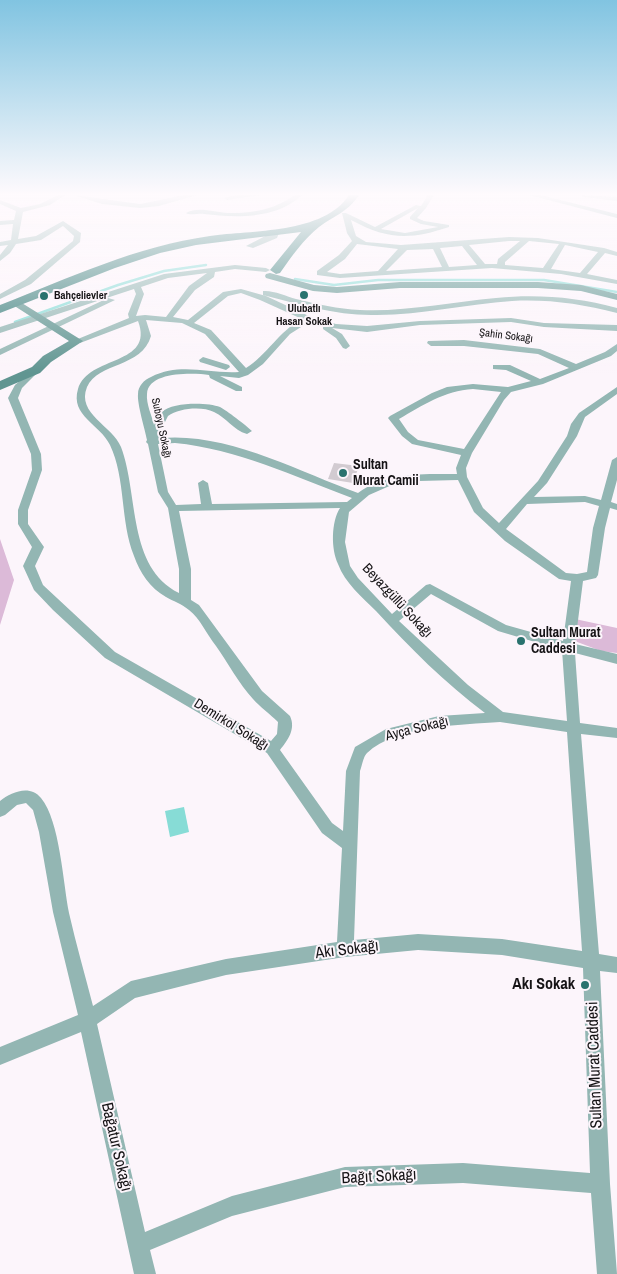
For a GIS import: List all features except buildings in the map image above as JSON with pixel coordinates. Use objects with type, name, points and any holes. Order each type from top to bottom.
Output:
[{"type":"main road","points":[[0,309],[146,254]]},
{"type":"main road","points":[[271,272],[270,264],[281,254]]},
{"type":"main road","points":[[271,272],[337,279],[381,275],[504,270],[617,284]]},
{"type":"main road","points":[[271,272],[313,288],[337,290],[400,285],[538,285],[581,288],[617,297]]},
{"type":"main road","points":[[0,386],[36,370],[48,359],[77,341],[17,303]]},
{"type":"street","points":[[0,298],[28,282],[61,254]]},
{"type":"street","points":[[345,254],[320,273],[340,276],[482,267],[504,270],[546,270],[582,275],[617,284]]},
{"type":"street","points":[[381,272],[397,254]]},
{"type":"street","points":[[439,254],[447,269]]},
{"type":"street","points":[[472,254],[482,267]]},
{"type":"street","points":[[504,270],[501,261],[509,254]]},
{"type":"street","points":[[546,270],[556,254]]},
{"type":"street","points":[[582,275],[600,254]]},
{"type":"street","points":[[168,318],[192,288],[211,275],[211,269]]},
{"type":"street","points":[[0,330],[37,315],[167,276],[211,269],[271,272]]},
{"type":"street","points":[[140,285],[140,294],[132,314],[146,332],[146,339],[139,351],[105,368],[90,378],[84,386],[81,397],[86,413],[114,443],[122,470],[137,547],[143,565],[155,583],[195,608],[257,695],[284,720],[284,736],[272,749]]},
{"type":"street","points":[[0,352],[140,285]]},
{"type":"street","points":[[189,323],[226,294],[241,291],[322,324],[367,329],[420,323],[511,320],[544,325],[617,328]]},
{"type":"street","points":[[249,293],[266,294],[318,307],[368,313],[393,313],[516,299],[578,302],[617,311]]},
{"type":"street","points":[[77,341],[137,318],[168,318],[189,323],[208,332],[245,374],[268,356],[287,332],[308,319]]},
{"type":"street","points":[[322,324],[339,336],[346,346]]},
{"type":"street","name":"Şahin Sokağı","points":[[430,343],[504,346],[540,352],[576,368]]},
{"type":"street","points":[[467,453],[415,442],[405,434],[393,418],[438,393],[456,387],[476,385],[508,390],[540,382],[576,368],[608,354],[617,347]]},
{"type":"street","points":[[202,365],[239,389]]},
{"type":"street","name":"Suboyu Sokağı","points":[[185,600],[185,569],[173,508],[163,492],[154,442],[141,391],[145,384],[163,374],[202,365],[234,375],[245,374]]},
{"type":"street","points":[[496,367],[507,368],[540,382]]},
{"type":"street","name":"Demirkol Sokağı","points":[[36,370],[18,387],[13,398],[36,454],[37,470],[23,510],[24,524],[38,547],[29,566],[38,587],[110,655],[272,749],[327,828],[349,844]]},
{"type":"street","points":[[508,390],[500,399],[467,453],[461,468],[462,477],[478,510],[500,530],[563,576],[578,578],[592,575],[598,528],[617,460]]},
{"type":"street","points":[[500,530],[524,501],[542,484],[572,436],[582,414],[617,390]]},
{"type":"street","points":[[600,401],[617,402]]},
{"type":"street","points":[[247,431],[237,427],[216,409],[179,408],[168,410],[162,416],[154,442],[188,442],[231,450],[286,468],[359,497]]},
{"type":"street","name":"Beyazgüllü Sokağı","points":[[462,477],[424,476],[395,479],[359,497],[343,512],[339,540],[344,566],[365,593],[382,608],[391,621],[463,689],[500,717]]},
{"type":"street","points":[[203,483],[207,507]]},
{"type":"street","points":[[524,501],[564,498],[585,499],[617,507]]},
{"type":"street","points":[[173,508],[350,505]]},
{"type":"street","name":"Sultan Murat Caddesi","points":[[578,578],[568,648],[591,960],[600,1184],[608,1274]]},
{"type":"street","points":[[391,621],[430,588],[502,628],[568,648],[617,659]]},
{"type":"street","name":"Ayça Sokağı","points":[[345,949],[352,771],[360,751],[386,734],[439,721],[500,717],[617,734]]},
{"type":"street","name":"Bağatur Sokağı","points":[[0,811],[6,804],[20,797],[30,797],[37,803],[46,828],[60,911],[88,1020],[145,1274]]},
{"type":"street","name":"Akı Sokağı","points":[[0,1056],[88,1020],[131,990],[226,967],[345,949],[418,942],[502,947],[617,964]]},
{"type":"street","name":"Bağıt Sokağı","points":[[138,1245],[232,1206],[346,1177],[463,1174],[600,1184]]},
{"type":"shaded area","points":[[0,539],[14,580],[0,625]]},
{"type":"shaded area","points":[[575,619],[617,628],[617,653],[601,651],[572,640]]},
{"type":"water","points":[[184,807],[189,832],[170,837],[165,811]]},
{"type":"waterway","points":[[15,322],[118,285],[164,271],[206,265]]},
{"type":"waterway","points":[[295,279],[334,285],[378,280],[544,280],[617,292]]},
{"type":"place","name":"Ulubatlı Hasan Sokak","points":[[304,295]]},
{"type":"place","name":"Bahçelievler","points":[[44,296]]},
{"type":"place","name":"Sultan Murat Camii","points":[[343,473]]},
{"type":"place","name":"Sultan Murat Caddesi","points":[[521,641]]},
{"type":"place","name":"Akı Sokak","points":[[585,985]]}]
